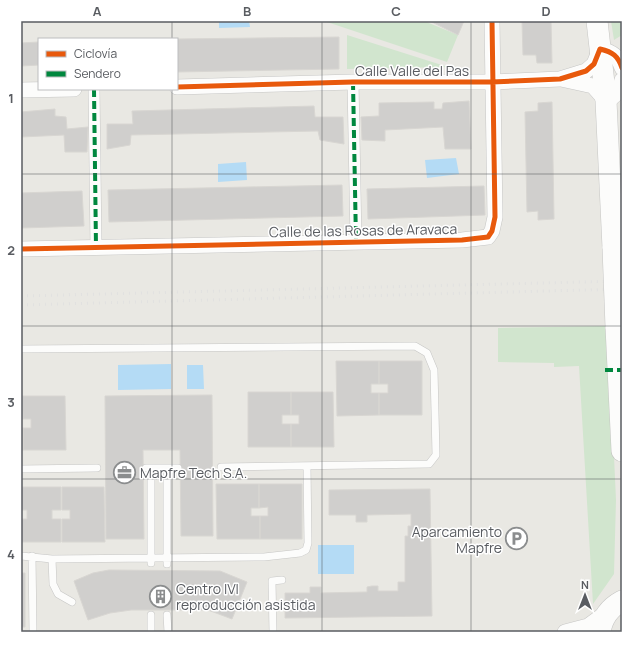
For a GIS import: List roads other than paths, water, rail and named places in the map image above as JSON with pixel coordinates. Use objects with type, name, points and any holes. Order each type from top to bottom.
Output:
[{"type":"main road","points":[[597,21],[600,49],[618,89],[613,248],[622,451]]},
{"type":"main road","points":[[600,632],[601,623],[618,603]]},
{"type":"street","name":"Calle de las Rosas de Aravaca","points":[[21,249],[462,240],[488,237],[492,231],[495,217],[492,21]]},
{"type":"street","name":"Calle Valle del Pas","points":[[560,79],[586,71],[594,64],[600,49]]},
{"type":"street","points":[[600,49],[612,52],[619,59],[622,68]]},
{"type":"street","name":"Calle Valle del Pas","points":[[178,87],[353,82],[492,82],[560,79],[593,86],[618,89]]},
{"type":"street","points":[[353,82],[356,242]]},
{"type":"street","points":[[21,90],[38,90]]},
{"type":"street","points":[[94,90],[96,247]]},
{"type":"street","points":[[565,632],[588,626],[618,603]]},
{"type":"lane","points":[[21,349],[416,346],[427,353],[434,370],[436,455],[428,464],[221,467]]},
{"type":"lane","points":[[21,556],[32,556],[42,560],[167,561],[264,557],[300,553],[306,550],[308,543],[307,466]]},
{"type":"lane","points":[[21,469],[97,468]]},
{"type":"lane","points":[[151,561],[148,468],[178,468]]},
{"type":"lane","points":[[167,468],[167,561]]},
{"type":"lane","points":[[32,556],[33,632]]},
{"type":"lane","points":[[52,560],[53,584],[58,594],[72,602]]},
{"type":"lane","points":[[272,632],[272,581],[282,580]]},
{"type":"lane","points":[[151,615],[151,632]]},
{"type":"lane","points":[[167,615],[168,632]]},
{"type":"water","points":[[219,21],[249,21],[250,27],[219,28]]},
{"type":"water","points":[[456,158],[459,174],[427,178],[425,160]]},
{"type":"water","points":[[246,162],[247,180],[218,182],[218,164]]},
{"type":"water","points":[[171,364],[171,389],[118,390],[118,365]]},
{"type":"water","points":[[187,365],[203,365],[204,389],[187,389]]},
{"type":"water","points":[[318,545],[354,545],[354,574],[318,574]]},
{"type":"railway","points":[[21,296],[622,281]]},
{"type":"railway","points":[[21,305],[622,289]]},
{"type":"place","name":"Mapfre Tech S.A.","points":[[124,472]]},
{"type":"place","name":"Aparcamiento Mapfre","points":[[517,539]]},
{"type":"place","name":"Centro IVI reproducción asistida","points":[[160,596]]}]
